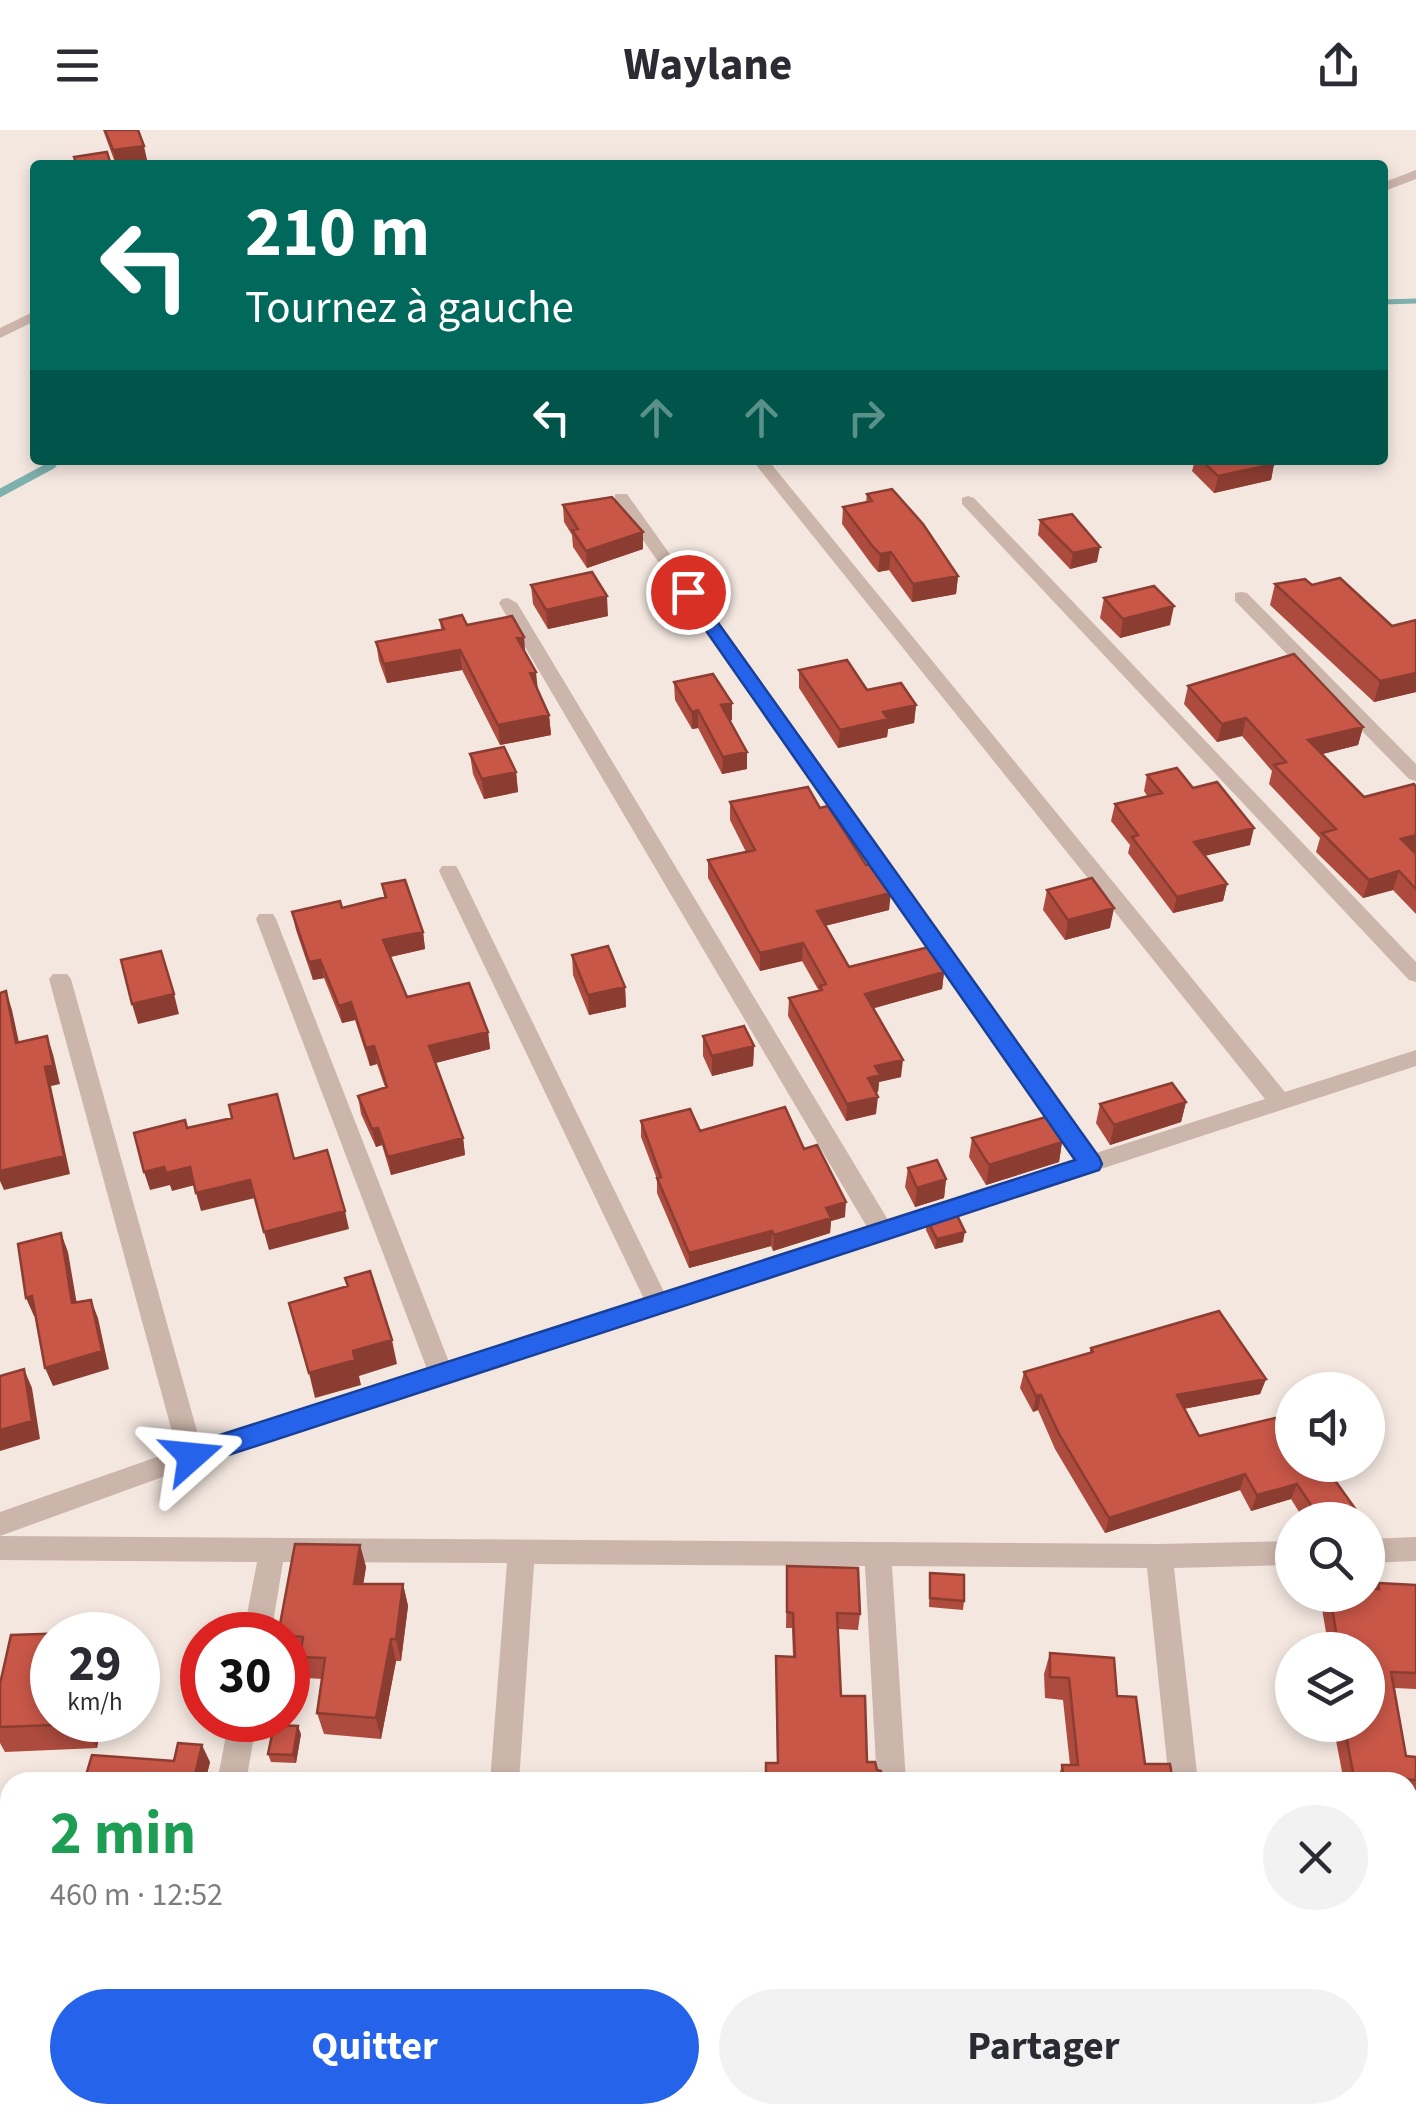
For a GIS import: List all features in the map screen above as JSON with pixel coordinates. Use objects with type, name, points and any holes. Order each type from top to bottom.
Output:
[{"type":"street","points":[[1388,186],[1416,174]]},
{"type":"street","points":[[0,334],[30,318]]},
{"type":"street","points":[[764,465],[1280,1102]]},
{"type":"street","points":[[621,497],[1090,1164]]},
{"type":"street","points":[[968,500],[1416,974]]},
{"type":"street","points":[[1241,597],[1416,775]]},
{"type":"street","points":[[508,604],[882,1231]]},
{"type":"street","points":[[449,872],[658,1304]]},
{"type":"street","points":[[266,919],[442,1374]]},
{"type":"street","points":[[60,978],[192,1456]]},
{"type":"street","points":[[0,1524],[192,1456],[1416,1058]]},
{"type":"street","points":[[0,1548],[1160,1556],[1275,1553]]},
{"type":"street","points":[[261,1612],[272,1550]]},
{"type":"street","points":[[505,1772],[521,1551]]},
{"type":"street","points":[[1385,1553],[1415,1557]]},
{"type":"street","points":[[878,1554],[890,1772]]},
{"type":"street","points":[[1160,1556],[1183,1772]]},
{"type":"street","points":[[234,1772],[239,1742]]},
{"type":"building","points":[[105,130],[138,130],[144,146],[113,150]]},
{"type":"building","points":[[107,152],[109,160],[75,160],[74,157]]},
{"type":"building","points":[[1206,465],[1269,465],[1218,476]]},
{"type":"building","points":[[892,489],[923,524],[958,576],[913,584],[891,552],[880,554],[843,507],[872,501],[867,494]]},
{"type":"building","points":[[612,497],[643,532],[586,551],[572,530],[578,529],[563,505]]},
{"type":"building","points":[[1072,514],[1100,547],[1073,553],[1040,520]]},
{"type":"building","points":[[592,572],[607,596],[546,610],[531,585]]},
{"type":"building","points":[[1340,578],[1392,626],[1416,620],[1416,673],[1380,681],[1275,584],[1305,579],[1312,585]]},
{"type":"building","points":[[1154,586],[1174,606],[1123,619],[1104,598]]},
{"type":"building","points":[[462,615],[467,625],[512,616],[524,637],[517,638],[536,672],[530,673],[549,715],[498,725],[460,650],[384,664],[376,642],[444,629],[440,620]]},
{"type":"building","points":[[1294,654],[1363,727],[1308,740],[1364,797],[1414,784],[1416,787],[1416,835],[1401,839],[1416,854],[1416,889],[1399,871],[1369,880],[1322,833],[1336,829],[1274,765],[1286,762],[1246,718],[1222,724],[1188,686]]},
{"type":"building","points":[[847,660],[867,690],[901,683],[916,705],[883,712],[888,719],[840,730],[799,670]]},
{"type":"building","points":[[713,674],[732,703],[721,705],[747,752],[723,757],[698,710],[692,712],[674,682]]},
{"type":"building","points":[[504,747],[516,772],[482,779],[470,754]]},
{"type":"building","points":[[1177,768],[1193,788],[1217,782],[1254,828],[1194,842],[1227,884],[1177,897],[1132,837],[1138,835],[1115,804],[1162,793],[1147,775]]},
{"type":"building","points":[[808,787],[820,808],[828,806],[866,865],[873,864],[891,893],[817,911],[849,967],[929,947],[944,972],[865,994],[903,1060],[875,1066],[880,1075],[868,1078],[878,1097],[847,1104],[789,998],[822,990],[820,986],[826,984],[803,943],[760,953],[708,860],[755,850],[730,802]]},
{"type":"building","points":[[1092,878],[1114,908],[1068,920],[1047,890]]},
{"type":"building","points":[[405,880],[423,932],[383,940],[407,997],[469,983],[488,1032],[429,1046],[463,1138],[388,1157],[378,1128],[372,1129],[358,1096],[387,1087],[374,1046],[366,1048],[351,1002],[339,1006],[320,960],[309,962],[292,912],[340,901],[342,908],[386,897],[382,884]]},
{"type":"building","points":[[608,946],[625,987],[588,995],[572,955]]},
{"type":"building","points":[[161,951],[174,994],[132,1004],[121,960]]},
{"type":"building","points":[[6,991],[16,1043],[47,1036],[53,1065],[45,1067],[64,1156],[0,1171],[0,993]]},
{"type":"building","points":[[744,1026],[754,1046],[712,1056],[703,1036]]},
{"type":"building","points":[[1172,1083],[1186,1102],[1114,1125],[1100,1104]]},
{"type":"building","points":[[277,1094],[294,1159],[327,1150],[345,1211],[264,1232],[250,1180],[196,1193],[190,1167],[166,1173],[164,1167],[144,1172],[134,1133],[185,1120],[187,1128],[232,1118],[229,1105]]},
{"type":"building","points":[[785,1107],[804,1149],[817,1145],[846,1202],[826,1208],[831,1218],[689,1253],[657,1178],[661,1177],[641,1121],[690,1109],[700,1131]]},
{"type":"building","points":[[1046,1117],[1062,1142],[989,1165],[972,1138]]},
{"type":"building","points":[[937,1160],[946,1179],[917,1188],[908,1168]]},
{"type":"building","points":[[955,1211],[965,1232],[937,1239],[927,1220]]},
{"type":"building","points":[[61,1233],[72,1303],[91,1300],[102,1351],[45,1368],[32,1296],[26,1298],[18,1244]]},
{"type":"building","points":[[370,1271],[392,1340],[353,1351],[355,1360],[309,1373],[289,1303],[348,1286],[345,1278]]},
{"type":"building","points":[[1219,1311],[1266,1379],[1177,1395],[1199,1436],[1275,1418],[1275,1482],[1336,1482],[1350,1502],[1309,1502],[1297,1484],[1257,1495],[1245,1474],[1109,1518],[1059,1434],[1041,1395],[1036,1396],[1024,1372],[1093,1352],[1091,1348]]},
{"type":"building","points":[[24,1369],[32,1421],[0,1430],[0,1376]]},
{"type":"building","points":[[295,1544],[360,1545],[354,1584],[403,1584],[396,1639],[391,1639],[376,1718],[317,1713],[325,1658],[310,1657],[310,1612],[282,1612]]},
{"type":"building","points":[[787,1566],[858,1568],[860,1614],[837,1613],[841,1696],[865,1696],[867,1762],[875,1762],[881,1772],[766,1772],[766,1763],[778,1763],[776,1656],[795,1657],[793,1613],[787,1612]]},
{"type":"building","points":[[930,1573],[964,1575],[964,1601],[930,1598]]},
{"type":"building","points":[[1385,1583],[1416,1585],[1416,1673],[1391,1672],[1406,1756],[1416,1757],[1416,1772],[1353,1772],[1347,1742],[1385,1742],[1385,1632],[1336,1632],[1333,1612],[1385,1612]]},
{"type":"building","points":[[30,1634],[30,1726],[0,1727],[0,1684],[11,1635]]},
{"type":"building","points":[[1050,1653],[1114,1658],[1117,1696],[1136,1697],[1145,1764],[1170,1764],[1171,1772],[1063,1772],[1062,1765],[1078,1765],[1069,1678],[1050,1677]]},
{"type":"building","points":[[270,1742],[295,1742],[293,1755],[268,1754]]},
{"type":"building","points":[[178,1743],[202,1745],[196,1772],[87,1772],[92,1755],[174,1761]]},
{"type":"waterway","points":[[1388,302],[1416,301]]},
{"type":"waterway","points":[[0,493],[52,465]]},
{"type":"waterway","points":[[48,467],[52,465]]},
{"type":"route","points":[[192,1456],[1090,1164],[688,592]]}]
